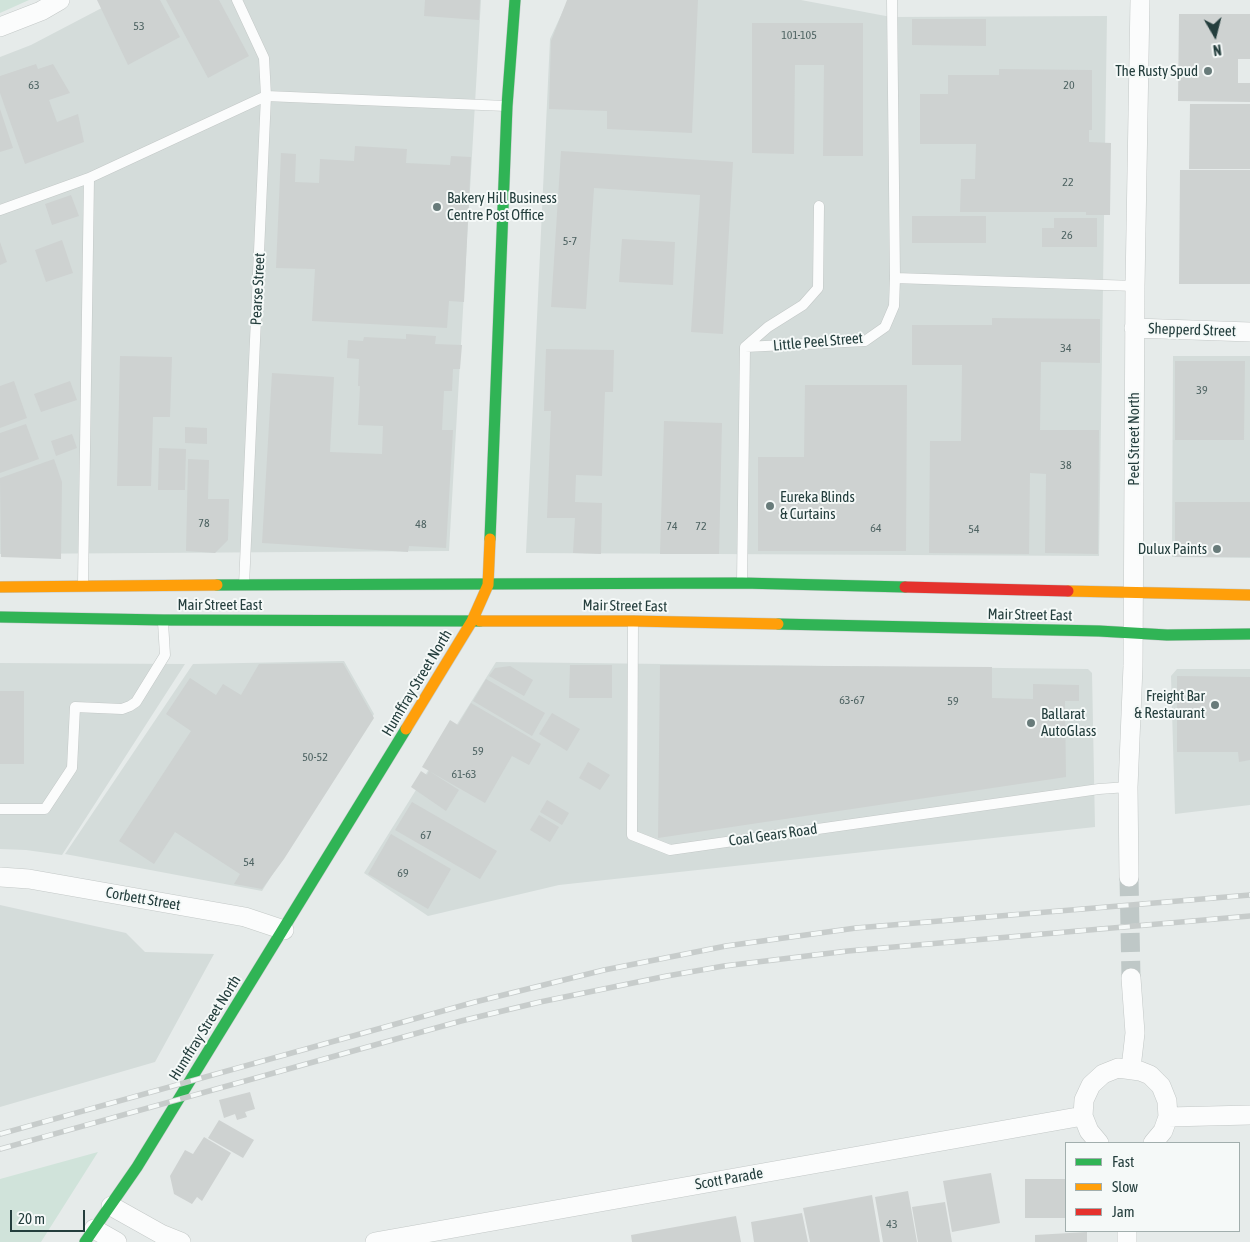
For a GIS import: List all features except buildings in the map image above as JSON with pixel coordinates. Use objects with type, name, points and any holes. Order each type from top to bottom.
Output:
[{"type":"main road","name":"Humffray Street North","points":[[90,1235],[137,1167],[284,930],[472,620],[488,586],[510,57],[507,0]]},
{"type":"main road","points":[[510,57],[520,2]]},
{"type":"main road","name":"Mair Street East","points":[[0,587],[83,585],[488,586],[742,583],[1250,595]]},
{"type":"main road","name":"Mair Street East","points":[[0,617],[163,620],[633,621],[1100,631],[1166,635],[1250,634]]},
{"type":"street","points":[[0,27],[41,11],[60,0]]},
{"type":"street","name":"Peel Street North","points":[[1129,877],[1128,787],[1133,666],[1134,328],[1140,0]]},
{"type":"street","name":"Shepperd Street","points":[[1134,328],[1250,332]]},
{"type":"street","name":"Corbett Street","points":[[0,877],[29,879],[228,914],[258,920],[284,930]]},
{"type":"street","points":[[1131,978],[1135,1033],[1131,1068]]},
{"type":"street","points":[[1098,1142],[1089,1131],[1083,1116],[1084,1100],[1091,1085],[1103,1074],[1118,1068],[1131,1068],[1150,1075],[1161,1086],[1167,1101],[1168,1117],[1163,1131],[1153,1142]]},
{"type":"street","points":[[1168,1117],[1250,1115]]},
{"type":"street","name":"Scott Parade","points":[[375,1242],[1083,1116]]},
{"type":"street","points":[[111,1206],[161,1234],[181,1242]]},
{"type":"street","points":[[90,1235],[117,1242]]},
{"type":"lane","name":"Pearse Street","points":[[237,0],[264,58],[266,96],[244,585]]},
{"type":"lane","name":"Little Peel Street","points":[[745,347],[865,341],[885,327],[894,306],[892,0]]},
{"type":"lane","points":[[0,210],[89,178],[266,96],[507,106]]},
{"type":"lane","points":[[83,585],[89,178]]},
{"type":"lane","points":[[742,583],[745,347],[768,326],[803,305],[818,288],[819,206]]},
{"type":"lane","points":[[895,278],[1135,286]]},
{"type":"lane","points":[[0,809],[45,809],[72,768],[75,706],[122,709],[134,704],[139,699],[164,654],[163,620]]},
{"type":"lane","name":"Coal Gears Road","points":[[633,621],[632,835],[670,850],[1099,789],[1128,787]]},
{"type":"shaded area","points":[[117,0],[481,0],[449,551],[0,554],[0,57],[31,45]]},
{"type":"shaded area","points":[[568,0],[801,0],[891,17],[1107,16],[1099,556],[526,553],[550,39]]},
{"type":"shaded area","points":[[1173,356],[1250,356],[1250,558],[1172,557]]},
{"type":"shaded area","points":[[344,661],[374,714],[262,891],[65,854],[193,664]]},
{"type":"shaded area","points":[[496,662],[1088,669],[1092,673],[1095,827],[559,885],[428,916],[364,873]]},
{"type":"shaded area","points":[[0,663],[185,664],[62,855],[26,850],[0,849]]},
{"type":"shaded area","points":[[1177,669],[1250,669],[1250,805],[1175,814],[1171,676]]},
{"type":"shaded area","points":[[0,905],[126,933],[145,952],[214,954],[155,1062],[0,1107]]},
{"type":"green space","points":[[0,0],[29,0],[0,13]]},
{"type":"green space","points":[[98,1152],[41,1242],[0,1242],[0,1179]]},
{"type":"tunnel","points":[[1129,877],[1131,978]]},
{"type":"railway","points":[[0,1134],[475,1002],[604,970],[726,946],[856,928],[1250,895]]},
{"type":"railway","points":[[0,1149],[461,1021],[540,1002],[667,976],[724,966],[848,951],[1250,916]]},
{"type":"traffic: fast","points":[[490,539],[507,106],[515,0]]},
{"type":"traffic: fast","points":[[217,585],[742,583],[905,587]]},
{"type":"traffic: fast","points":[[0,617],[163,620],[480,621]]},
{"type":"traffic: fast","points":[[778,624],[1099,631],[1167,635],[1250,634]]},
{"type":"traffic: fast","points":[[85,1242],[137,1167],[406,729]]},
{"type":"traffic: slow","points":[[406,729],[472,621],[488,585],[490,539]]},
{"type":"traffic: slow","points":[[0,587],[217,585]]},
{"type":"traffic: slow","points":[[1068,591],[1250,595]]},
{"type":"traffic: slow","points":[[480,621],[633,621],[778,624]]},
{"type":"traffic: jam","points":[[905,587],[1068,591]]},
{"type":"place","name":"The Rusty Spud","points":[[1208,71]]},
{"type":"place","name":"Bakery Hill Business Centre Post Office","points":[[437,207]]},
{"type":"place","name":"Eureka Blinds & Curtains","points":[[770,506]]},
{"type":"place","name":"Dulux Paints","points":[[1217,549]]},
{"type":"place","name":"Freight Bar & Restaurant","points":[[1215,705]]},
{"type":"place","name":"Ballarat AutoGlass","points":[[1031,723]]}]
